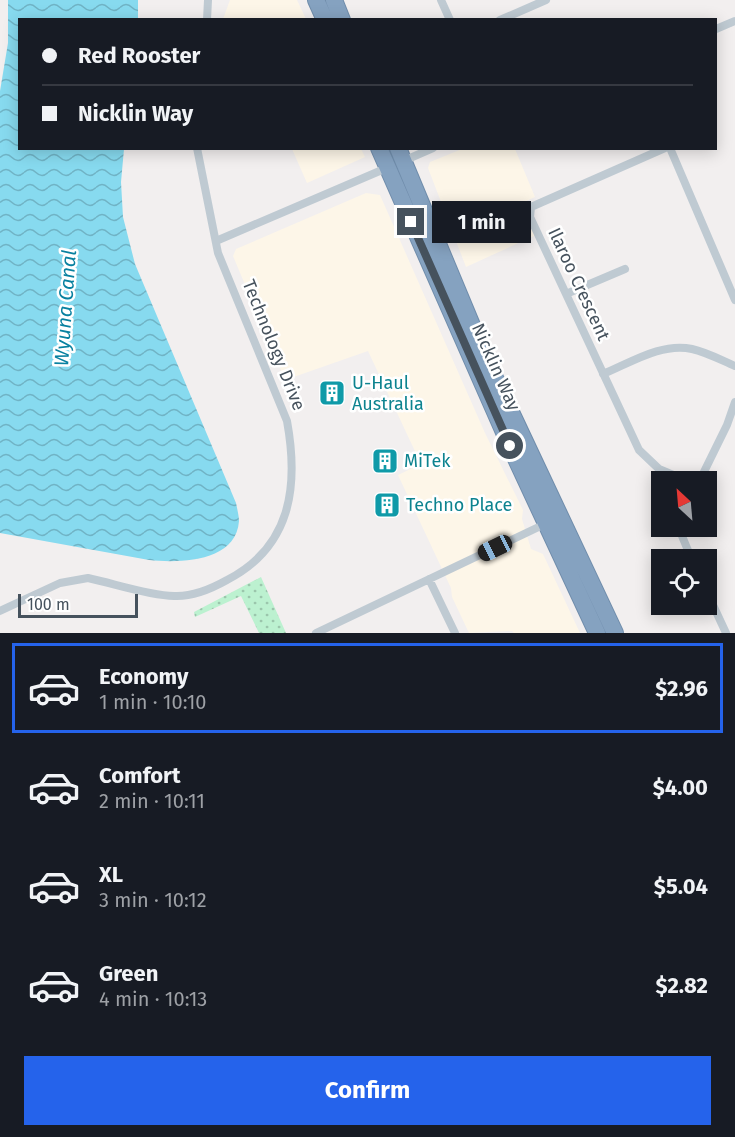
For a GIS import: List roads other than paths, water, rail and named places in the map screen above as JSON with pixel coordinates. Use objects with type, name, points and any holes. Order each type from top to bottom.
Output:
[{"type":"highway","points":[[316,0],[324,18]]},
{"type":"highway","points":[[334,0],[341,18]]},
{"type":"highway","name":"Nicklin Way","points":[[380,150],[545,524],[597,633]]},
{"type":"highway","name":"Nicklin Way","points":[[400,155],[486,359],[615,633]]},
{"type":"street","points":[[207,18],[208,0]]},
{"type":"street","points":[[441,0],[449,18]]},
{"type":"street","points":[[504,18],[542,1]]},
{"type":"street","points":[[717,29],[735,21]]},
{"type":"street","name":"Technology Drive","points":[[0,611],[74,579],[88,578],[174,596],[197,593],[231,578],[255,563],[278,532],[291,502],[290,438],[287,422],[216,241],[197,150]]},
{"type":"street","points":[[216,241],[387,168],[400,155],[424,150]]},
{"type":"street","name":"Ilaroo Crescent","points":[[660,150],[531,207],[530,217],[639,450],[664,471]]},
{"type":"street","points":[[671,150],[735,300]]},
{"type":"street","points":[[566,294],[625,269]]},
{"type":"street","points":[[603,374],[661,350],[677,348],[692,349],[735,366]]},
{"type":"street","points":[[705,471],[731,427],[735,402]]},
{"type":"street","points":[[317,633],[561,517]]},
{"type":"street","points":[[429,579],[455,633]]},
{"type":"street","points":[[717,614],[726,633]]},
{"type":"water","name":"Wyuna Canal","points":[[8,0],[138,0],[138,18],[18,18],[18,150],[124,150],[121,182],[123,217],[135,264],[236,503],[239,521],[235,535],[228,545],[217,553],[189,560],[149,560],[0,533],[0,91],[8,43]]},
{"type":"place","name":"U-Haul Australia","points":[[332,393]]},
{"type":"place","name":"MiTek","points":[[385,461]]},
{"type":"place","name":"Techno Place","points":[[387,505]]}]
